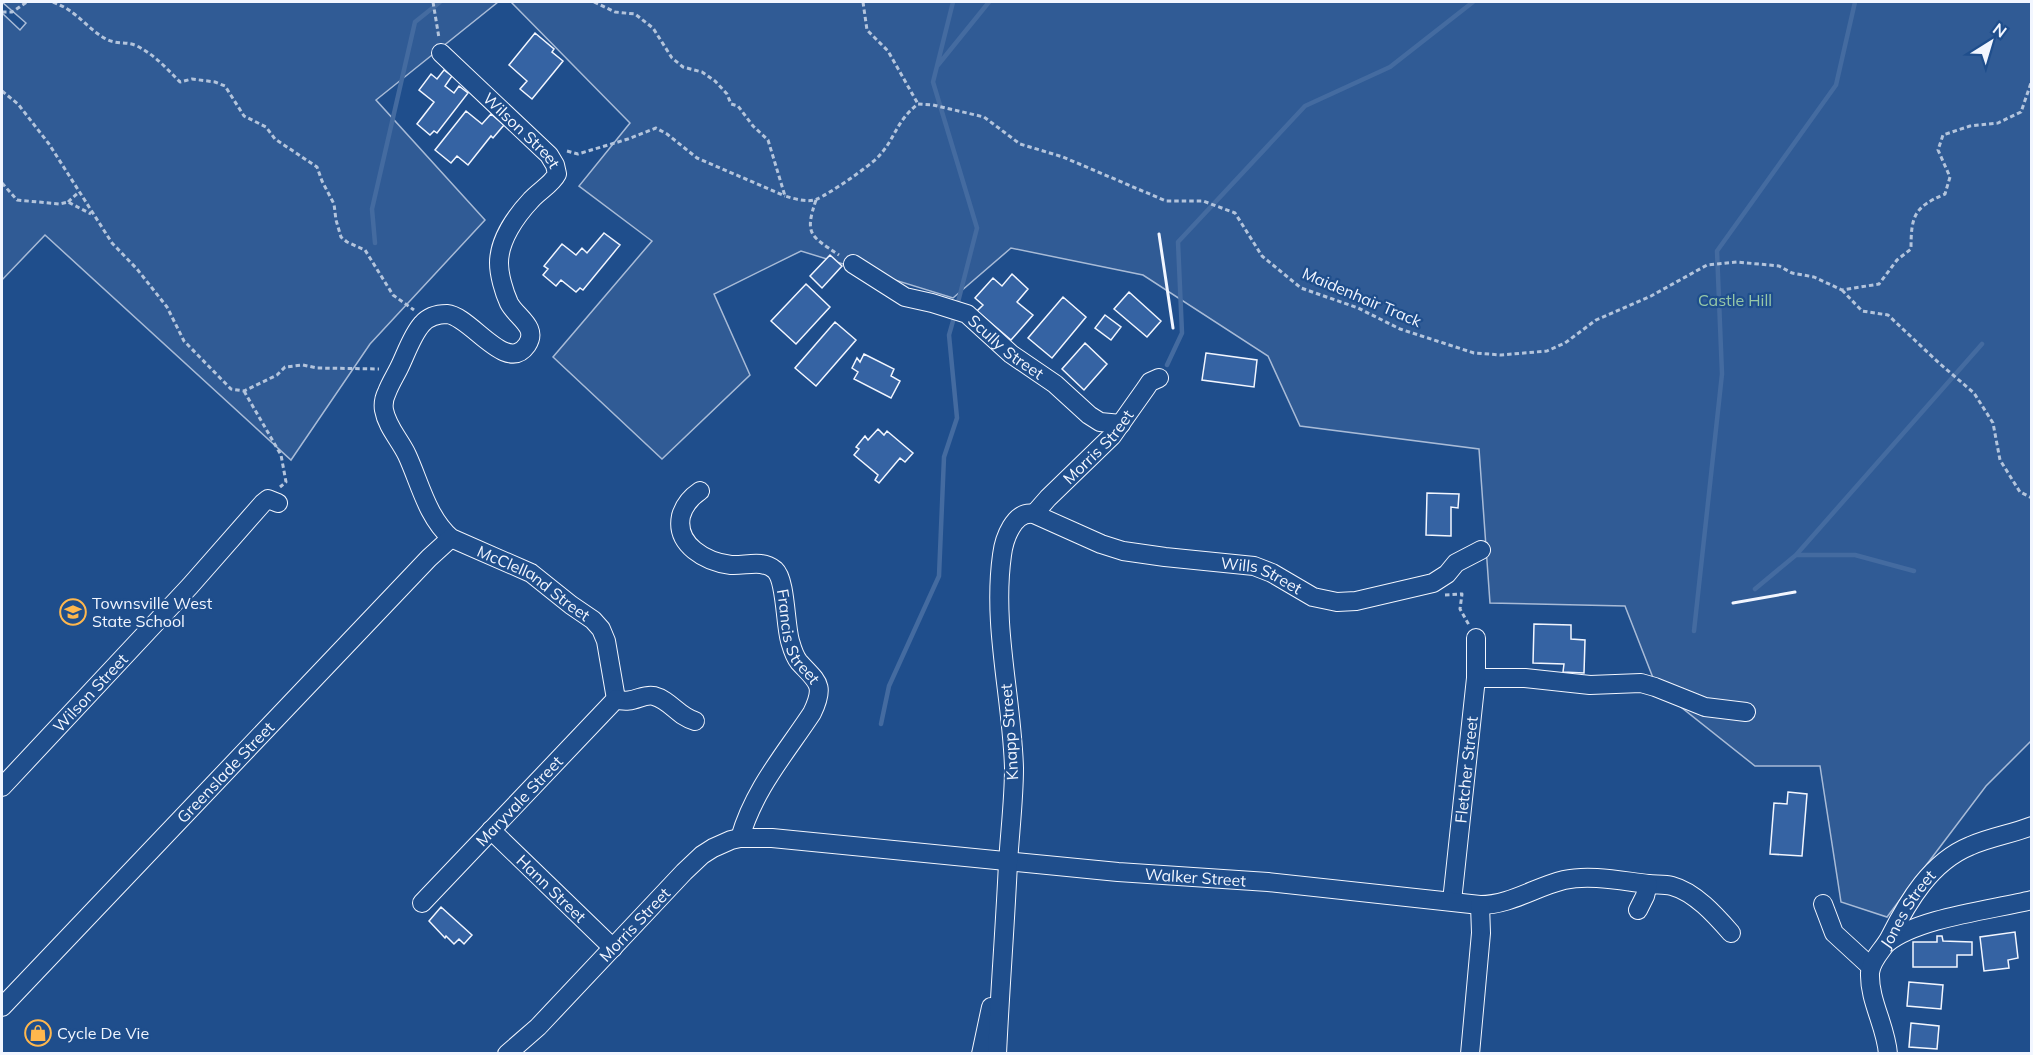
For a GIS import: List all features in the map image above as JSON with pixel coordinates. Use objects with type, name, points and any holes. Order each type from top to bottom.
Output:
[{"type":"street","name":"Wilson Street","points":[[429,318],[442,314],[453,315],[509,354],[518,353],[526,346],[530,330],[509,302],[501,273],[500,257],[504,241],[520,213],[556,177],[555,165],[549,155],[441,53]]},
{"type":"street","name":"Scully Street","points":[[853,264],[905,297],[944,306],[970,316],[1011,354],[1055,384],[1089,415],[1100,422],[1121,424]]},
{"type":"street","points":[[399,369],[418,330],[429,318]]},
{"type":"street","name":"McClelland Street","points":[[399,369],[386,393],[384,408],[389,426],[406,452],[429,508],[443,530],[451,538],[531,573],[593,620],[601,629],[606,641],[616,699]]},
{"type":"street","name":"Morris Street","points":[[1035,514],[1121,424],[1150,382],[1159,378]]},
{"type":"street","points":[[1089,415],[1098,430],[1094,453]]},
{"type":"street","name":"Francis Street","points":[[700,491],[687,503],[681,515],[681,529],[688,545],[702,555],[719,562],[742,566],[759,563],[769,566],[777,573],[782,584],[787,626],[794,652],[799,662],[814,676],[820,689],[812,713],[760,787],[740,838]]},
{"type":"street","name":"Wilson Street","points":[[2,787],[207,567],[273,501]]},
{"type":"street","name":"Knapp Street","points":[[997,1053],[1014,771],[1010,702],[1002,655],[1001,569],[1005,543],[1015,522],[1023,514],[1035,514]]},
{"type":"street","name":"Wills Street","points":[[1035,514],[1122,550],[1254,566],[1272,573],[1313,597],[1327,601],[1347,602],[1433,583],[1447,574],[1456,563],[1481,550]]},
{"type":"street","name":"Greenslade Street","points":[[2,1006],[420,566],[451,538]]},
{"type":"street","name":"Fletcher Street","points":[[1452,901],[1476,678],[1476,638]]},
{"type":"street","points":[[1476,678],[1525,678],[1590,685],[1641,683],[1705,707],[1746,712]]},
{"type":"street","points":[[616,699],[629,701],[654,696],[663,700],[684,717],[695,721]]},
{"type":"street","name":"Maryvale Street","points":[[422,903],[616,699]]},
{"type":"street","name":"Jones Street","points":[[1888,1053],[1872,989],[1871,967],[1886,945],[1903,910],[1925,881],[1946,860],[1971,845],[2031,826]]},
{"type":"street","name":"Hann Street","points":[[490,830],[613,948]]},
{"type":"street","name":"Morris Street","points":[[507,1053],[538,1027],[702,855],[722,843],[740,838]]},
{"type":"street","name":"Walker Street","points":[[740,838],[772,838],[1118,872],[1268,882],[1480,905],[1505,902],[1527,892],[1573,878],[1673,886],[1704,906],[1731,933]]},
{"type":"street","points":[[1638,910],[1648,884]]},
{"type":"street","points":[[1886,945],[1901,933],[1922,926],[2031,900]]},
{"type":"street","points":[[1823,904],[1834,933],[1871,967]]},
{"type":"street","points":[[1470,1053],[1481,933],[1480,905]]},
{"type":"street","name":"Knapp Street","points":[[981,1053],[1002,967]]},
{"type":"street","name":"Morris Street","points":[[520,1053],[538,1027]]},
{"type":"path","points":[[2,12],[12,12],[27,2]]},
{"type":"path","points":[[53,2],[72,12],[107,40],[117,44],[138,46],[167,67],[180,82],[192,79],[225,86],[244,116],[266,127],[275,139],[317,167],[334,204],[341,237],[365,250],[393,295],[429,318]]},
{"type":"path","points":[[434,2],[441,53]]},
{"type":"path","points":[[594,2],[615,12],[635,14],[653,28],[672,58],[683,67],[702,72],[715,81],[727,94],[731,104],[738,106],[753,126],[768,140],[785,196]]},
{"type":"path","points":[[549,155],[562,149],[578,154],[656,128],[697,158],[785,196],[797,200],[816,200],[879,156],[905,113],[918,104],[888,51],[867,30],[863,2]]},
{"type":"path","points":[[1842,290],[1879,285],[1897,260],[1911,249],[1913,219],[1926,202],[1945,194],[1950,177],[1938,150],[1943,135],[1970,126],[1998,123],[2021,112],[2031,80]]},
{"type":"path","points":[[2,91],[18,104],[49,144],[112,243],[137,269],[167,307],[184,341],[225,384],[237,391],[244,391],[277,375],[285,367],[303,365],[317,368],[399,369]]},
{"type":"path","name":"Maidenhair Track","points":[[918,104],[933,105],[984,117],[1020,144],[1064,157],[1166,201],[1203,201],[1235,213],[1262,256],[1301,288],[1358,308],[1400,329],[1474,353],[1501,355],[1547,351],[1565,343],[1596,320],[1651,296],[1707,265],[1758,263],[1779,266],[1792,273],[1814,277],[1842,290]]},
{"type":"path","points":[[2,183],[17,200],[60,204],[68,202],[79,192]]},
{"type":"path","points":[[816,200],[809,221],[814,238],[853,264]]},
{"type":"path","points":[[68,202],[92,214]]},
{"type":"path","points":[[1842,290],[1862,311],[1888,315],[1974,393],[1993,423],[2000,460],[2020,492],[2031,498]]},
{"type":"path","points":[[244,391],[281,455],[286,482],[273,501]]},
{"type":"path","points":[[1460,609],[1462,594]]},
{"type":"shaded area","points":[[2,2],[498,2],[376,100],[485,220],[370,344],[291,460],[45,235],[2,280],[2,13],[20,30],[26,23]]},
{"type":"shaded area","name":"Castle Hill","points":[[511,2],[2031,2],[2031,741],[1986,786],[1887,917],[1841,902],[1820,766],[1755,766],[1657,688],[1625,606],[1490,603],[1479,449],[1300,426],[1268,356],[1143,275],[1011,248],[953,298],[801,251],[714,294],[750,375],[662,459],[553,357],[652,241],[579,186],[630,123]]},
{"type":"building","points":[[535,33],[554,49],[552,52],[563,61],[532,99],[520,89],[527,81],[509,65]]},
{"type":"building","points":[[444,70],[452,76],[445,86],[454,93],[459,86],[468,93],[437,133],[434,131],[430,135],[417,124],[434,102],[419,90],[431,74],[437,79]]},
{"type":"building","points":[[466,111],[482,124],[491,114],[504,125],[493,138],[491,136],[468,165],[457,156],[451,163],[435,150]]},
{"type":"building","points":[[604,233],[620,245],[583,290],[580,288],[576,292],[561,280],[556,286],[543,275],[548,269],[544,266],[562,244],[576,255],[582,248],[587,253]]},
{"type":"building","points":[[830,255],[842,266],[822,288],[810,276]]},
{"type":"building","points":[[1012,274],[1028,289],[1017,302],[1033,315],[1011,340],[977,311],[983,305],[975,298],[993,278],[1002,286]]},
{"type":"building","points":[[806,284],[830,307],[796,344],[771,321]]},
{"type":"building","points":[[1129,292],[1161,321],[1147,337],[1114,309]]},
{"type":"building","points":[[1063,297],[1086,317],[1052,358],[1028,338]]},
{"type":"building","points":[[1105,315],[1121,327],[1111,340],[1095,328]]},
{"type":"building","points":[[835,322],[856,340],[816,386],[795,368]]},
{"type":"building","points":[[1085,343],[1107,364],[1084,390],[1062,369]]},
{"type":"building","points":[[1206,353],[1257,360],[1254,387],[1202,380]]},
{"type":"building","points":[[864,354],[894,369],[891,376],[900,381],[891,398],[854,379],[858,372],[852,368],[857,358],[860,362]]},
{"type":"building","points":[[878,429],[884,435],[887,431],[913,453],[905,462],[900,458],[879,483],[875,480],[878,475],[854,455],[859,449],[856,447],[865,436],[868,440]]},
{"type":"building","points":[[1427,493],[1459,494],[1458,508],[1451,507],[1451,536],[1426,535]]},
{"type":"building","points":[[1534,624],[1571,625],[1571,639],[1585,640],[1584,673],[1563,672],[1564,664],[1533,663]]},
{"type":"building","points":[[1788,792],[1807,794],[1802,856],[1770,854],[1774,803],[1787,804]]},
{"type":"building","points":[[441,907],[472,935],[464,944],[459,939],[454,944],[429,921]]},
{"type":"building","points":[[2015,932],[2018,958],[2008,960],[2009,968],[1984,971],[1980,937]]},
{"type":"building","points":[[1937,936],[1942,936],[1943,941],[1972,942],[1972,955],[1957,955],[1957,967],[1913,967],[1913,942],[1937,942]]},
{"type":"building","points":[[1909,982],[1943,985],[1941,1009],[1907,1006]]},
{"type":"building","points":[[1911,1023],[1939,1026],[1937,1049],[1909,1047]]},
{"type":"waterway","points":[[375,243],[372,209],[415,22],[440,2]]},
{"type":"waterway","points":[[953,2],[933,82],[977,228],[957,306]]},
{"type":"waterway","points":[[938,65],[989,2]]},
{"type":"waterway","points":[[1167,365],[1182,333],[1178,242],[1305,106],[1390,67],[1473,2]]},
{"type":"waterway","points":[[1694,631],[1722,374],[1717,251],[1836,85],[1855,2]]},
{"type":"waterway","points":[[881,724],[889,686],[939,576],[944,457],[957,418],[949,335],[955,314]]},
{"type":"waterway","points":[[1755,589],[1796,555],[1982,344]]},
{"type":"waterway","points":[[1796,555],[1855,555],[1914,571]]},
{"type":"wall","points":[[1159,234],[1173,328]]},
{"type":"wall","points":[[1733,603],[1795,592]]},
{"type":"place","name":"Townsville West State School","points":[[73,612]]},
{"type":"place","name":"Cycle De Vie","points":[[38,1033]]}]
